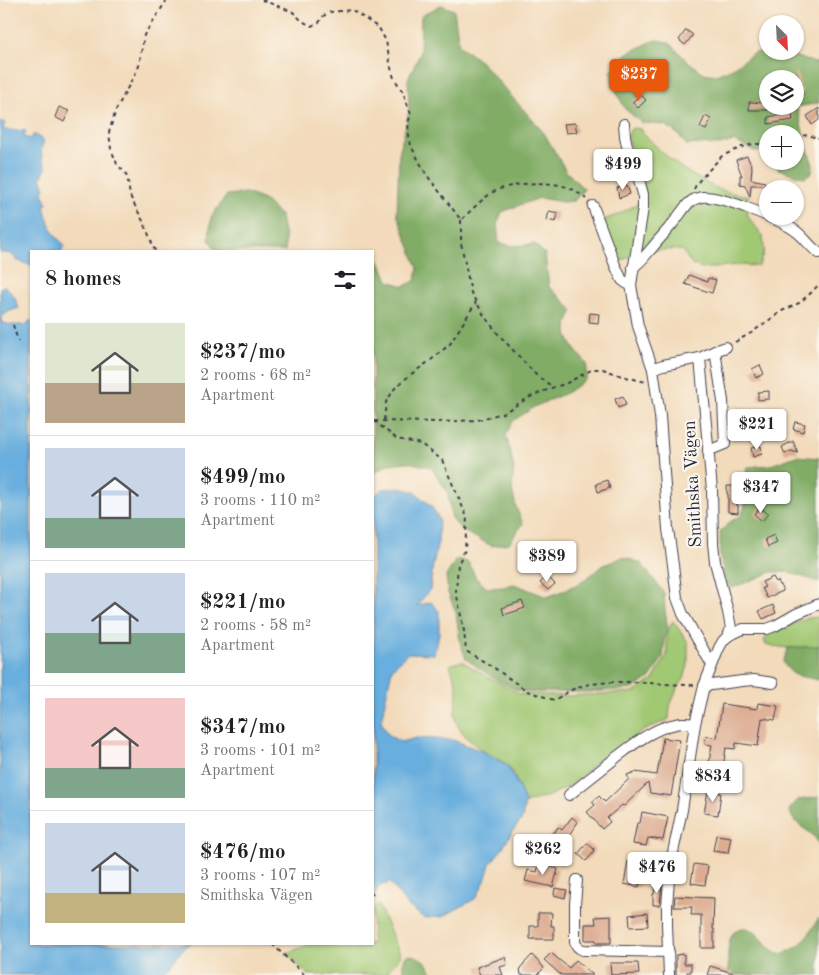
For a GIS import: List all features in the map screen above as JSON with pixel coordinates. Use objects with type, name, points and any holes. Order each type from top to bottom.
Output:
[{"type":"street","points":[[593,206],[622,280],[631,285],[643,208],[643,194],[627,146],[624,124]]},
{"type":"street","points":[[633,267],[636,266],[675,222],[689,203],[694,199],[703,197],[746,207],[787,225],[798,232],[819,253]]},
{"type":"street","name":"Smithska Vägen","points":[[631,285],[638,326],[653,369],[656,384],[668,529],[677,598],[683,614],[712,664]]},
{"type":"street","points":[[653,369],[700,358],[726,347]]},
{"type":"street","points":[[708,451],[725,444],[723,401],[715,351]]},
{"type":"street","name":"Smithska Vägen","points":[[700,358],[712,490],[715,562],[731,628],[728,636]]},
{"type":"street","points":[[669,975],[667,906],[672,857],[682,810],[695,724],[704,686],[712,664],[723,641],[728,636],[749,628],[767,629],[819,604]]},
{"type":"street","points":[[704,686],[748,680],[773,683]]},
{"type":"street","points":[[570,795],[628,747],[658,729],[677,723],[695,724]]},
{"type":"street","points":[[577,880],[575,942],[579,948],[583,950],[669,952]]},
{"type":"path","points":[[155,250],[145,225],[130,196],[126,174],[117,164],[111,149],[109,132],[116,110],[139,66],[144,35],[167,0]]},
{"type":"path","points":[[262,0],[293,12],[302,21],[311,26],[319,23],[322,17],[330,12],[352,10],[378,28],[386,41],[394,78],[403,92],[411,114],[408,123],[411,146],[426,174],[462,220],[461,243],[471,293],[485,317],[499,335],[537,376],[554,387]]},
{"type":"path","points":[[804,135],[819,138]]},
{"type":"path","points":[[694,199],[693,191],[697,183],[722,156],[742,147],[759,144]]},
{"type":"path","points":[[462,220],[482,200],[508,186],[559,184],[575,190],[593,206]]},
{"type":"path","points":[[726,347],[751,333],[782,311],[799,303],[819,284]]},
{"type":"path","points":[[384,421],[386,402],[395,388],[410,374],[450,344],[476,302]]},
{"type":"path","points":[[13,325],[18,341]]},
{"type":"path","points":[[374,421],[439,422],[477,420],[503,413],[528,398],[565,384],[593,369],[603,369],[622,376],[656,384]]},
{"type":"path","points":[[374,422],[397,439],[421,444],[442,460],[467,517],[465,550],[458,564],[456,591],[466,651],[527,691],[554,700],[576,688],[596,684],[628,683],[704,686]]},
{"type":"path","points":[[273,945],[305,975]]},
{"type":"green space","points":[[441,5],[454,10],[459,45],[482,63],[544,133],[566,171],[584,189],[574,201],[562,202],[540,198],[502,212],[497,224],[499,243],[514,246],[535,244],[545,254],[549,287],[573,311],[567,326],[567,333],[572,346],[587,364],[586,379],[568,392],[534,407],[513,421],[506,435],[514,468],[512,490],[523,524],[509,543],[492,546],[465,532],[452,520],[447,491],[431,467],[406,462],[388,464],[374,473],[374,254],[382,265],[388,281],[404,286],[415,281],[418,268],[397,214],[399,154],[409,112],[408,79],[420,54],[421,16]]},
{"type":"green space","points":[[653,41],[669,42],[686,60],[704,73],[716,75],[733,68],[754,53],[759,52],[759,60],[804,59],[819,63],[819,103],[804,106],[804,70],[759,70],[759,115],[799,115],[801,125],[759,125],[759,151],[754,151],[734,141],[719,145],[686,145],[679,135],[665,125],[642,123],[625,109],[613,85],[611,72],[626,54]]},
{"type":"green space","points":[[634,128],[640,129],[666,156],[697,178],[723,190],[749,196],[746,202],[748,217],[763,236],[764,251],[759,266],[739,265],[703,268],[692,265],[682,250],[651,251],[628,257],[621,261],[615,259],[601,220],[618,214],[645,200],[628,138],[630,130]]},
{"type":"green space","points":[[804,136],[813,165],[812,173],[804,177],[781,170],[804,170]]},
{"type":"green space","points":[[246,193],[264,200],[281,216],[285,237],[285,250],[215,250],[209,239],[211,217],[227,195]]},
{"type":"green space","points":[[796,456],[819,458],[819,582],[788,572],[772,572],[732,588],[725,583],[720,555],[720,532],[731,521],[741,516],[745,506],[744,482],[747,467],[771,465]]},
{"type":"green space","points":[[623,557],[641,563],[664,593],[668,631],[665,636],[663,657],[651,677],[633,689],[585,692],[528,692],[517,690],[495,679],[466,659],[460,642],[456,612],[448,593],[446,576],[457,559],[468,562],[476,578],[487,588],[514,584],[547,597],[583,581],[604,565]]},
{"type":"green space","points":[[819,617],[819,646],[788,648],[766,645],[764,640],[773,632],[807,618]]},
{"type":"green space","points":[[673,621],[688,642],[688,665],[684,679],[677,689],[670,706],[669,719],[643,731],[627,743],[599,759],[570,786],[549,796],[525,803],[509,767],[478,748],[456,722],[457,688],[450,665],[462,661],[520,694],[569,696],[635,692],[653,680],[667,655],[667,637]]},
{"type":"green space","points":[[819,646],[819,680],[794,674],[783,662],[788,648]]},
{"type":"green space","points":[[819,797],[819,846],[815,838],[794,820],[789,810],[798,800]]},
{"type":"green space","points":[[378,904],[401,956],[387,972],[388,975],[308,975],[286,953],[309,945],[374,945],[374,908]]},
{"type":"green space","points":[[819,918],[819,975],[729,975],[728,947],[733,934],[737,930],[743,928],[752,930],[769,948],[780,954],[799,945]]},
{"type":"green space","points":[[407,955],[416,956],[423,960],[433,975],[406,975],[403,965]]},
{"type":"water","points":[[0,121],[5,123],[3,130],[26,131],[24,137],[31,139],[34,134],[44,141],[41,151],[46,168],[41,178],[45,188],[43,193],[47,204],[44,206],[54,233],[65,245],[62,250],[30,250],[30,266],[16,260],[10,254],[0,253]]},
{"type":"water","points":[[5,286],[14,296],[19,308],[2,316],[2,323],[25,325],[30,321],[30,945],[188,945],[161,975],[0,975],[0,288]]},
{"type":"water","points":[[400,488],[415,492],[432,507],[439,519],[438,542],[430,589],[417,606],[431,602],[439,611],[439,634],[434,654],[408,653],[392,669],[381,721],[388,735],[401,742],[416,738],[453,740],[484,752],[507,765],[525,803],[522,819],[490,864],[485,881],[475,899],[442,917],[424,918],[407,905],[390,883],[379,886],[374,895],[374,496],[383,489]]},
{"type":"building","points":[[686,30],[693,35],[685,45],[679,40]]},
{"type":"building","points":[[626,64],[632,70],[625,77],[619,72]]},
{"type":"building","points":[[641,95],[646,100],[638,108],[632,102]]},
{"type":"building","points":[[749,102],[759,103],[759,110],[749,110]]},
{"type":"building","points":[[59,107],[69,111],[64,122],[55,117]]},
{"type":"building","points":[[819,108],[819,120],[812,125],[807,116]]},
{"type":"building","points":[[792,115],[793,120],[768,124],[768,117]]},
{"type":"building","points":[[705,116],[711,119],[706,130],[700,127]]},
{"type":"building","points":[[575,123],[577,132],[566,133],[564,124]]},
{"type":"building","points":[[747,156],[752,167],[751,179],[759,181],[759,185],[751,185],[750,197],[745,185],[740,184],[740,175],[742,176],[736,160]]},
{"type":"building","points":[[627,185],[630,194],[619,198],[617,188]]},
{"type":"building","points":[[549,211],[558,213],[556,222],[547,220]]},
{"type":"building","points":[[689,275],[707,282],[708,278],[716,280],[712,293],[685,284]]},
{"type":"building","points":[[590,313],[599,314],[598,323],[589,322]]},
{"type":"building","points":[[760,365],[764,374],[756,378],[752,369]]},
{"type":"building","points":[[769,391],[769,399],[758,400],[758,392]]},
{"type":"building","points":[[623,396],[626,405],[618,408],[615,399]]},
{"type":"building","points":[[795,422],[805,424],[803,432],[793,429]]},
{"type":"building","points":[[793,441],[798,453],[791,451],[785,454],[782,447]]},
{"type":"building","points":[[761,446],[762,454],[753,457],[751,448]]},
{"type":"building","points":[[607,480],[610,488],[598,492],[596,484]]},
{"type":"building","points":[[727,486],[736,486],[738,513],[728,512]]},
{"type":"building","points":[[760,507],[768,514],[762,521],[754,514]]},
{"type":"building","points":[[774,535],[777,543],[768,547],[765,539]]},
{"type":"building","points":[[547,576],[555,584],[548,590],[540,583]]},
{"type":"building","points":[[773,577],[776,582],[778,581],[783,591],[767,598],[762,588],[765,587],[762,582]]},
{"type":"building","points":[[522,601],[525,608],[504,615],[502,608]]},
{"type":"building","points":[[773,605],[776,613],[763,619],[759,611]]},
{"type":"building","points":[[758,703],[778,706],[775,720],[762,718],[758,746],[736,743],[735,749],[726,748],[722,775],[707,773],[712,745],[705,744],[706,736],[717,738],[722,704],[757,709]]},
{"type":"building","points":[[663,738],[680,740],[671,796],[650,793],[648,783],[624,806],[622,805],[607,818],[610,822],[602,829],[587,812],[595,805],[592,802],[599,796],[605,802],[629,779],[627,775],[635,772],[657,775]]},
{"type":"building","points":[[708,791],[721,793],[718,815],[704,813]]},
{"type":"building","points":[[642,812],[668,817],[663,840],[648,838],[646,846],[633,844],[637,823],[640,823]]},
{"type":"building","points":[[572,817],[578,822],[553,858],[540,849],[558,827],[562,830]]},
{"type":"building","points":[[716,835],[731,837],[728,853],[713,851]]},
{"type":"building","points":[[587,843],[594,849],[586,861],[578,854]]},
{"type":"building","points":[[628,861],[643,864],[639,887],[624,884]]},
{"type":"building","points":[[539,864],[558,869],[553,887],[525,881],[528,870],[537,872]]},
{"type":"building","points":[[694,864],[708,866],[705,885],[691,883]]},
{"type":"building","points":[[656,881],[662,882],[660,905],[653,905]]},
{"type":"building","points":[[555,888],[567,890],[565,898],[554,895]]},
{"type":"building","points":[[675,896],[714,898],[714,948],[701,948],[701,915],[691,915],[692,907],[674,907]]},
{"type":"building","points":[[538,913],[552,913],[551,926],[554,926],[554,939],[530,939],[530,926],[538,926]]},
{"type":"building","points":[[647,913],[648,926],[630,927],[629,915]]},
{"type":"building","points":[[611,916],[611,943],[596,943],[596,940],[585,940],[585,924],[596,924],[595,917]]},
{"type":"building","points":[[551,953],[569,968],[576,960],[593,975],[561,975],[544,960]]},
{"type":"building","points":[[684,954],[684,964],[691,964],[691,972],[687,972],[687,975],[676,975],[676,955]]},
{"type":"building","points":[[532,955],[544,968],[537,975],[521,975],[520,968]]},
{"type":"building","points":[[505,957],[507,965],[500,967],[503,975],[480,975],[477,967]]},
{"type":"building","points":[[610,963],[638,963],[639,974],[611,975]]},
{"type":"building","points":[[710,966],[733,973],[733,975],[707,975]]}]
